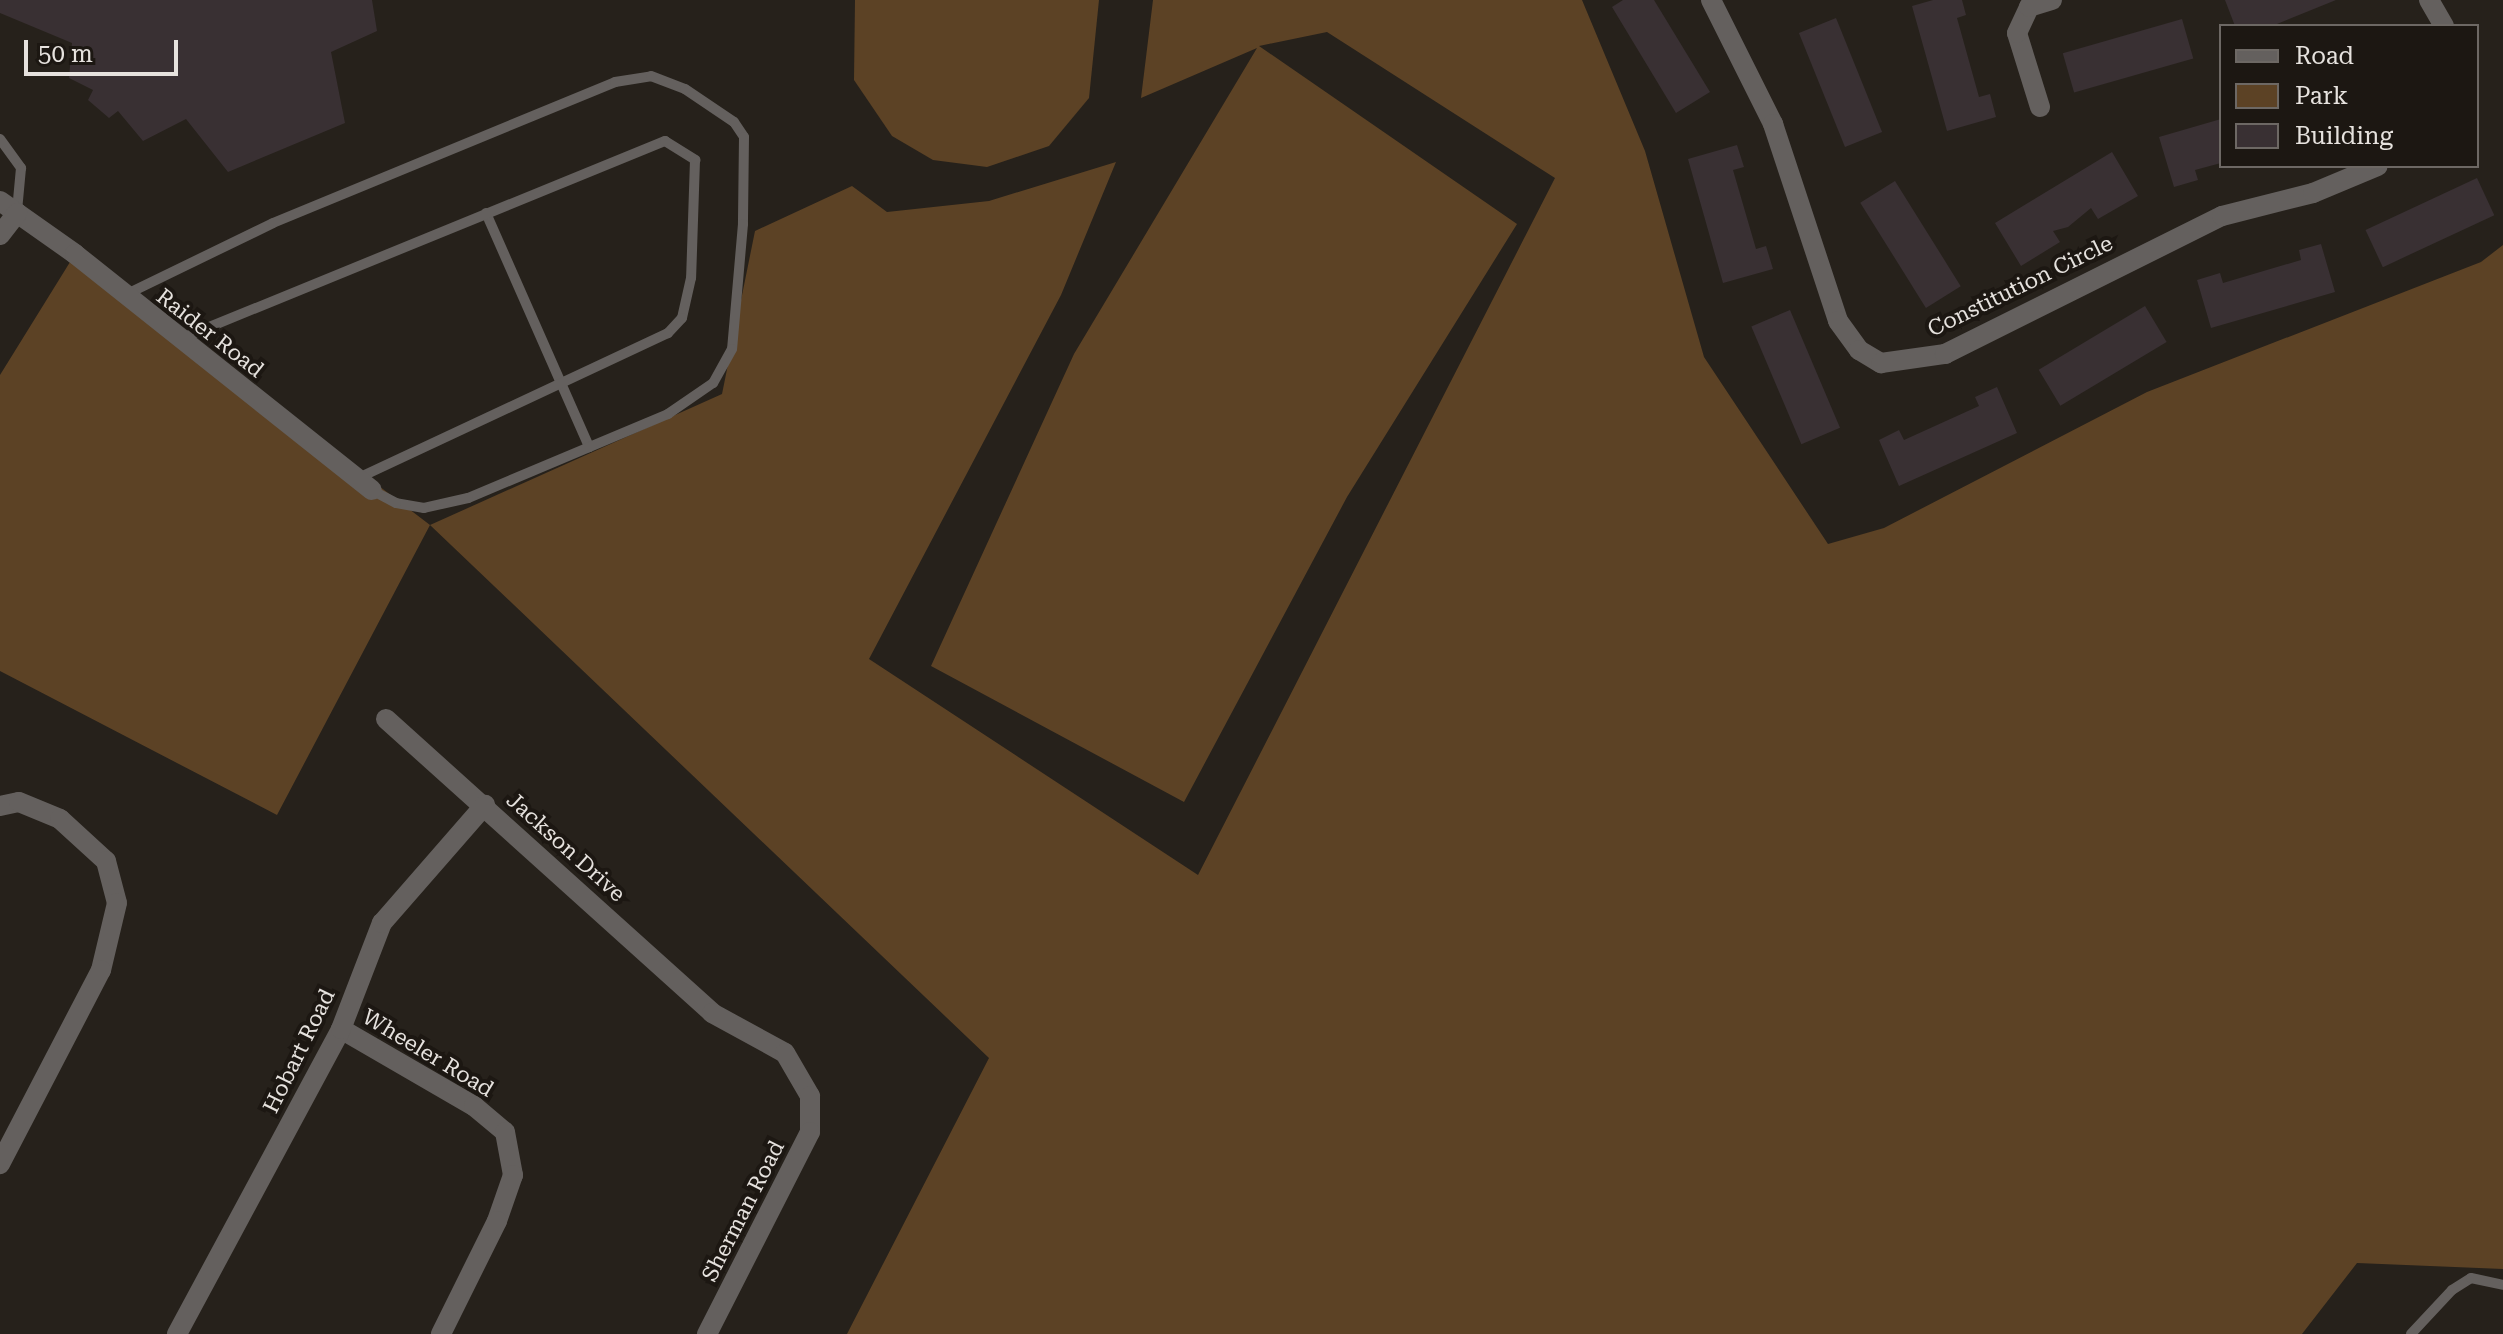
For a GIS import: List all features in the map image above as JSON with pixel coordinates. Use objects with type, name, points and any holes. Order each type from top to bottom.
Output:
[{"type":"street","name":"Constitution Circle","points":[[1711,0],[1773,124],[1838,321],[1859,350],[1881,363],[1945,354],[2209,222],[2313,193],[2373,168]]},
{"type":"street","points":[[2040,107],[2017,33],[2029,7],[2052,0]]},
{"type":"street","points":[[2429,0],[2443,24]]},
{"type":"street","points":[[0,235],[9,207]]},
{"type":"street","name":"Raider Road","points":[[9,207],[365,484]]},
{"type":"street","name":"Jackson Drive","points":[[386,719],[485,805],[712,1013]]},
{"type":"street","points":[[0,806],[19,802],[60,819],[106,861],[117,903],[101,970],[0,1164]]},
{"type":"street","name":"Hobart Road","points":[[177,1334],[341,1029],[382,923],[485,805]]},
{"type":"street","name":"Sherman Road","points":[[707,1334],[810,1132],[810,1096],[785,1053],[712,1013]]},
{"type":"street","name":"Wheeler Road","points":[[341,1029],[474,1106],[505,1132],[513,1175],[497,1221],[441,1334]]},
{"type":"lane","points":[[124,295],[273,223],[615,82],[651,76],[707,101],[744,137],[743,224],[732,349],[713,383],[668,414],[468,498],[424,508],[396,503],[365,484]]},
{"type":"lane","points":[[0,139],[21,168],[9,207]]},
{"type":"lane","points":[[179,340],[665,141],[695,160],[691,278],[682,318],[646,348],[563,384],[365,484]]},
{"type":"lane","points":[[486,213],[589,447]]},
{"type":"lane","points":[[2411,1334],[2452,1290],[2471,1278],[2503,1285]]},
{"type":"green space","points":[[855,0],[1099,0],[1089,98],[1049,146],[987,167],[933,160],[892,136],[854,80]]},
{"type":"green space","points":[[1153,0],[1582,0],[1645,151],[1704,357],[1828,544],[1884,528],[2147,392],[2481,262],[2503,245],[2503,1269],[2357,1263],[2302,1334],[847,1334],[989,1058],[430,525],[722,394],[755,231],[852,186],[887,212],[989,201],[1116,162],[1061,295],[869,659],[1198,875],[1555,178],[1327,32],[1259,46],[1517,224],[1347,497],[1184,802],[931,666],[1074,354],[1257,48],[1141,98]]},
{"type":"green space","points":[[75,254],[430,525],[277,815],[0,671],[0,375]]},
{"type":"building","points":[[0,0],[372,0],[377,31],[331,52],[345,123],[228,172],[186,119],[143,141],[118,111],[109,118],[88,100],[93,90],[69,78],[72,43],[0,13]]},
{"type":"building","points":[[1623,0],[1654,0],[1710,92],[1676,113],[1612,7]]},
{"type":"building","points":[[1933,0],[1962,0],[1966,15],[1957,18],[1979,97],[1990,94],[1996,117],[1947,131],[1912,6]]},
{"type":"building","points":[[2225,0],[2336,0],[2277,24],[2234,24]]},
{"type":"building","points":[[1836,18],[1882,132],[1845,147],[1799,33]]},
{"type":"building","points":[[2182,19],[2193,58],[2074,93],[2063,53]]},
{"type":"building","points":[[2219,120],[2219,164],[2195,170],[2198,180],[2174,187],[2159,137]]},
{"type":"building","points":[[1737,145],[1744,167],[1733,170],[1756,249],[1766,246],[1773,269],[1723,283],[1688,159]]},
{"type":"building","points":[[2112,152],[2138,196],[2098,219],[2091,208],[2068,227],[2053,231],[2060,242],[2021,266],[1995,223]]},
{"type":"building","points":[[2477,178],[2494,215],[2383,267],[2366,230]]},
{"type":"building","points":[[1895,181],[1961,286],[1926,308],[1860,203]]},
{"type":"building","points":[[2321,244],[2335,292],[2211,328],[2197,280],[2220,273],[2223,283],[2301,260],[2299,250]]},
{"type":"building","points":[[2145,306],[2167,342],[2060,406],[2039,370]]},
{"type":"building","points":[[1790,310],[1840,428],[1801,444],[1751,326]]},
{"type":"building","points":[[1997,387],[2017,433],[1899,486],[1879,440],[1899,430],[1904,440],[1979,406],[1975,397]]}]
